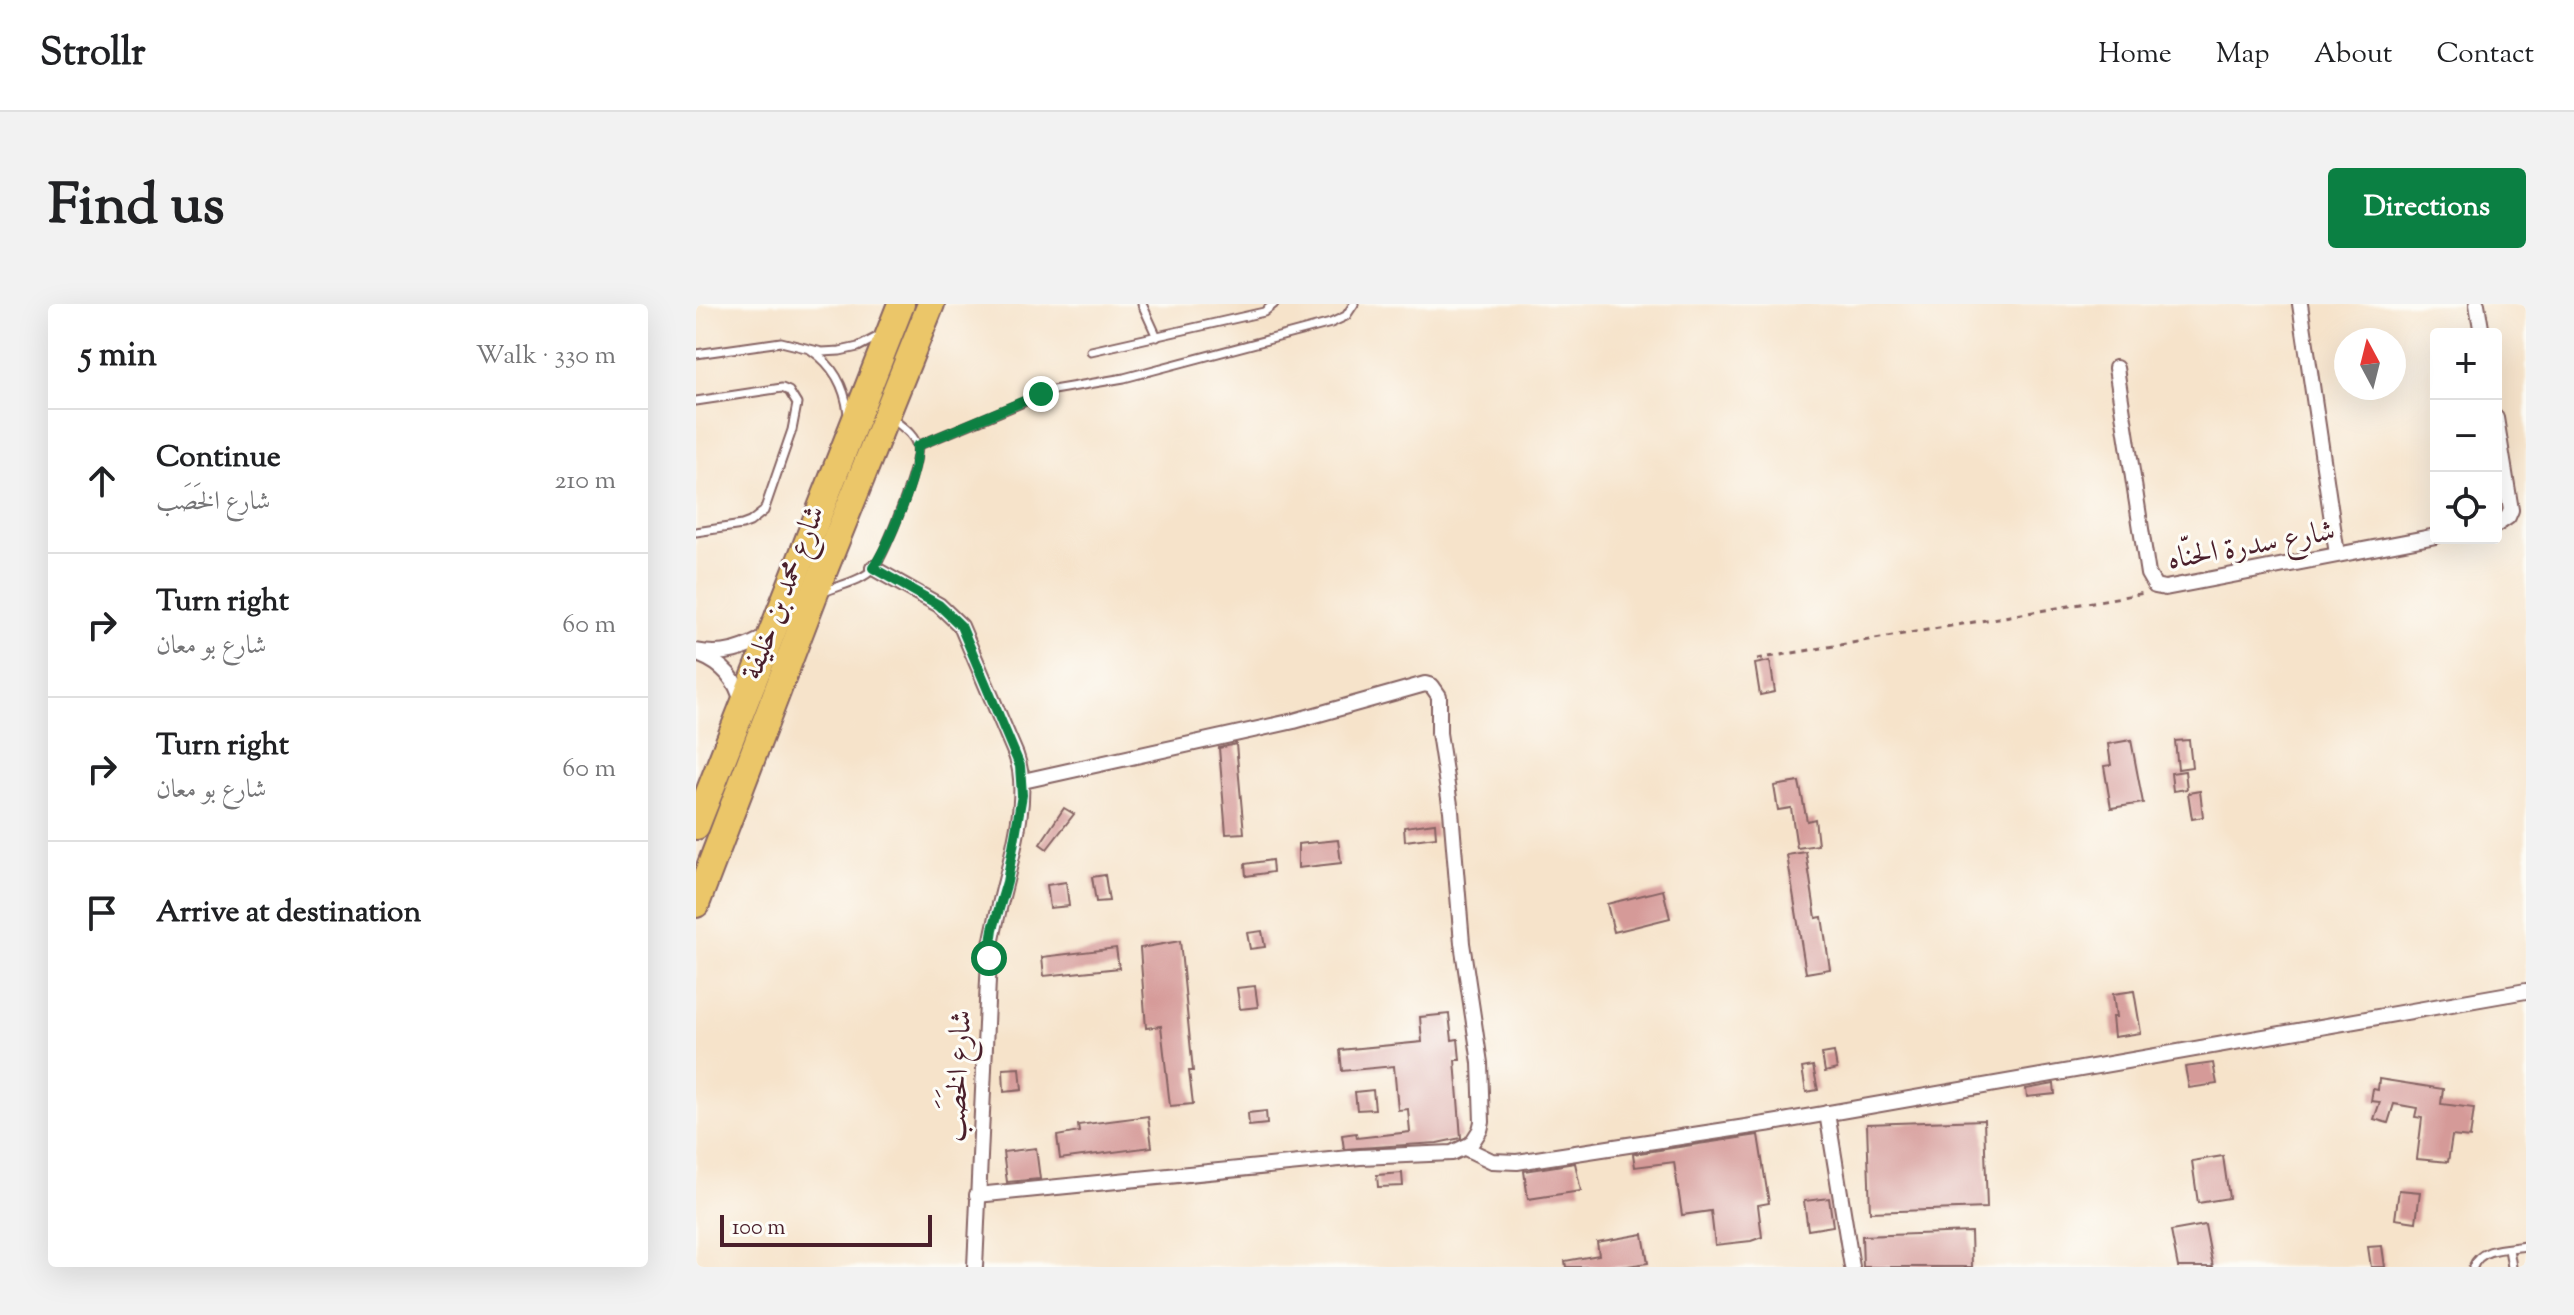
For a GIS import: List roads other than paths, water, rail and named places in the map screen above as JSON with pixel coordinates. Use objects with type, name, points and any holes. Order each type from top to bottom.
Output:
[{"type":"highway","name":"شارع محمد بن خليفة","points":[[696,904],[814,595],[931,304]]},
{"type":"highway","name":"شارع محمد بن خليفة","points":[[696,826],[896,315]]},
{"type":"street","points":[[2300,304],[2337,554]]},
{"type":"street","points":[[2477,304],[2481,328]]},
{"type":"street","name":"شارع سدرة الحنّاه","points":[[2116,368],[2148,574],[2151,583],[2160,588],[2430,537]]},
{"type":"street","points":[[2502,455],[2511,510],[2502,521]]},
{"type":"street","name":"شارع الخَصَب","points":[[873,568],[939,605],[961,626],[1016,755],[1023,781],[1007,882],[993,929],[989,958],[975,1267]]},
{"type":"street","points":[[697,653],[733,652],[769,635]]},
{"type":"street","points":[[697,653],[731,675],[738,686],[743,705]]},
{"type":"street","points":[[977,1195],[1317,1160],[1452,1153],[1465,1148],[1477,1138],[1482,1122],[1480,1063],[1462,943],[1451,811],[1437,713],[1439,696],[1435,688],[1425,684],[1294,721],[1023,781]]},
{"type":"street","points":[[1465,1148],[1492,1161],[1517,1162],[1827,1113],[2526,991]]},
{"type":"street","points":[[1827,1113],[1852,1267]]},
{"type":"lane","points":[[1142,304],[1157,337]]},
{"type":"lane","points":[[1091,351],[1264,312],[1274,304]]},
{"type":"lane","points":[[917,446],[1041,394],[1075,385],[1124,378],[1331,323],[1346,316],[1354,304]]},
{"type":"lane","points":[[696,354],[769,342],[802,345],[822,352],[840,351],[874,340],[896,315]]},
{"type":"lane","points":[[802,345],[826,362],[842,387],[847,401],[849,439]]},
{"type":"lane","points":[[696,401],[782,388],[789,391],[797,404],[792,430],[764,511],[742,525],[696,532]]},
{"type":"lane","points":[[814,595],[865,575],[884,550],[917,466],[917,446],[913,438],[886,414]]},
{"type":"lane","points":[[2473,1267],[2475,1259],[2484,1253],[2526,1246]]},
{"type":"lane","points":[[2509,1249],[2512,1267]]}]
